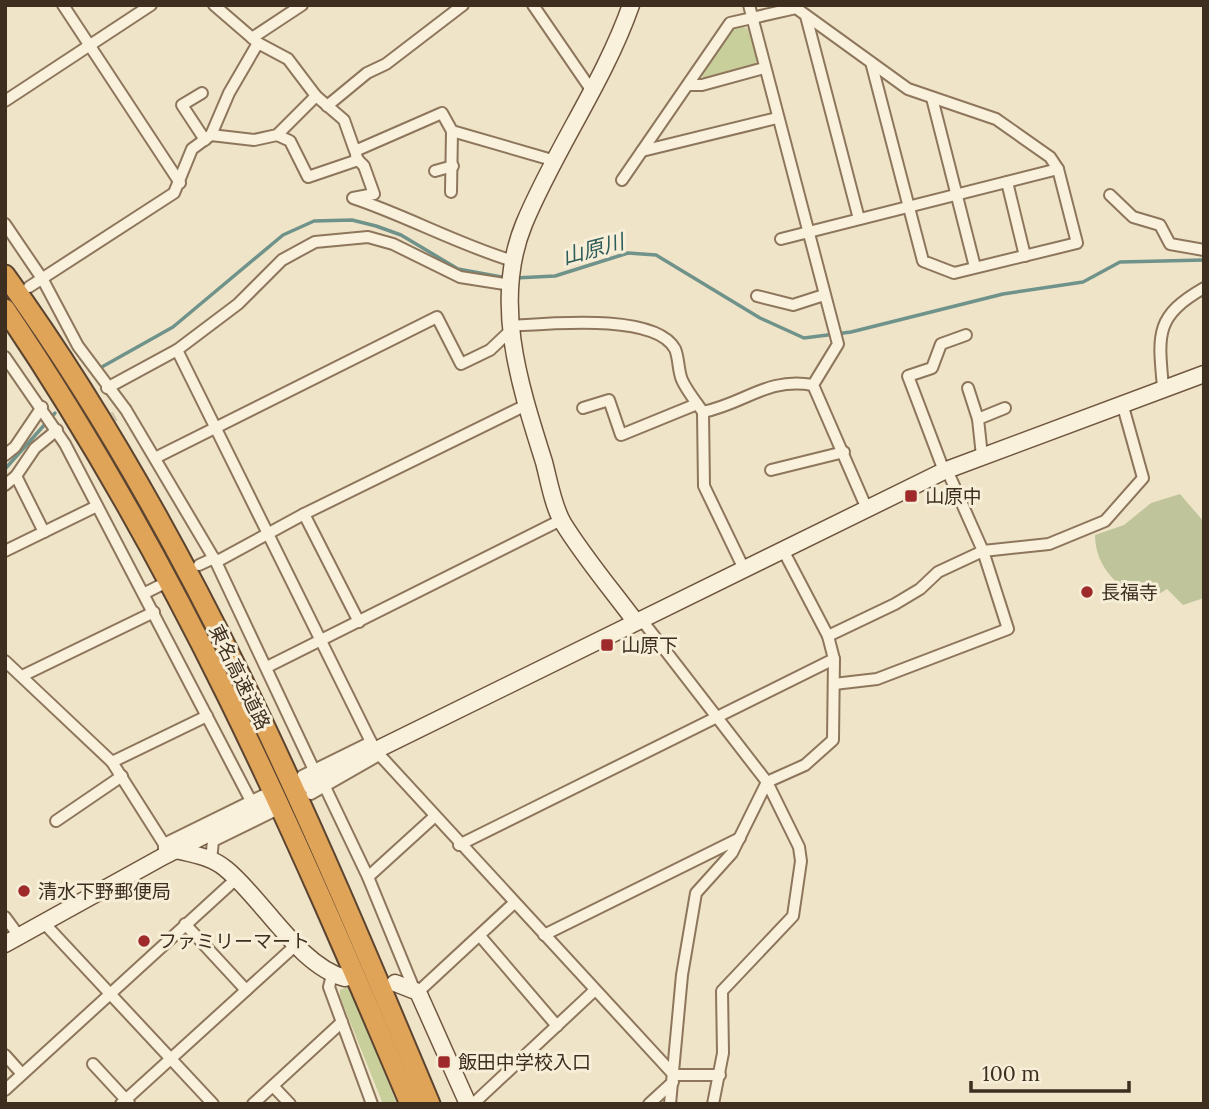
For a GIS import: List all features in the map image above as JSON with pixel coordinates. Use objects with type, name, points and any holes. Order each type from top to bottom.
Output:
[{"type":"highway","name":"東名高速道路","points":[[5,275],[111,437],[225,644],[288,774],[430,1104]]},
{"type":"highway","name":"東名高速道路","points":[[5,309],[94,446],[208,653],[271,782],[410,1104]]},
{"type":"street","points":[[63,5],[180,183]]},
{"type":"street","points":[[5,100],[151,5]]},
{"type":"street","points":[[214,5],[255,41],[288,59],[316,96],[344,120],[356,156],[374,194],[353,198],[380,207],[468,248],[513,261]]},
{"type":"street","points":[[29,287],[174,193],[192,149],[208,137],[255,41],[302,5]]},
{"type":"street","points":[[327,106],[367,73],[386,64],[463,5]]},
{"type":"street","points":[[533,5],[592,91]]},
{"type":"street","points":[[631,5],[613,52],[552,160],[522,227],[513,261],[509,329],[526,405],[561,520],[767,782],[799,847],[801,861],[793,916],[722,991],[723,1053],[713,1104]]},
{"type":"street","points":[[748,5],[838,344],[813,386]]},
{"type":"street","points":[[622,180],[730,23],[796,8],[806,16],[871,62],[908,89],[996,119],[1050,157],[1058,169],[1077,243],[954,272],[923,261],[871,62]]},
{"type":"street","points":[[806,16],[859,219]]},
{"type":"street","points":[[688,85],[702,85],[764,68]]},
{"type":"street","points":[[202,93],[182,105],[208,137],[254,140],[277,135],[316,96]]},
{"type":"street","points":[[932,99],[975,267]]},
{"type":"street","points":[[277,135],[290,141],[308,177],[443,113],[452,131],[451,192]]},
{"type":"street","points":[[642,151],[777,118]]},
{"type":"street","points":[[452,131],[552,160]]},
{"type":"street","points":[[435,171],[453,166]]},
{"type":"street","points":[[781,239],[1058,169]]},
{"type":"street","points":[[1007,182],[1025,256]]},
{"type":"street","points":[[1110,195],[1133,217],[1160,225],[1170,244],[1204,250]]},
{"type":"street","points":[[5,224],[43,280],[78,345],[120,413],[155,458],[215,560],[267,667],[309,781],[325,787],[368,877],[416,991],[470,1104],[595,990]]},
{"type":"street","points":[[107,388],[177,350],[238,304],[282,260],[315,242],[368,237],[393,244],[460,277],[512,285]]},
{"type":"street","points":[[1163,387],[1161,338],[1166,318],[1177,304],[1204,288]]},
{"type":"street","points":[[757,296],[793,305],[824,295]]},
{"type":"street","points":[[155,458],[436,317],[461,364],[489,349],[509,329],[588,321],[648,331],[666,339],[675,350],[682,380],[700,408],[704,486],[744,569]]},
{"type":"street","points":[[834,684],[877,679],[1008,629],[983,551],[945,471],[908,376],[932,368],[941,344],[967,335]]},
{"type":"street","points":[[177,350],[375,749],[673,1079]]},
{"type":"street","points":[[5,357],[9,370],[69,442],[97,506],[145,593],[251,801]]},
{"type":"street","points":[[309,781],[945,471],[1163,387],[1204,374]]},
{"type":"street","points":[[583,408],[608,400],[621,435],[700,408],[721,408],[777,383],[792,382],[813,386]]},
{"type":"street","points":[[813,386],[867,509]]},
{"type":"street","points":[[968,388],[978,419],[982,456]]},
{"type":"street","points":[[828,636],[895,604],[920,589],[938,572],[983,551],[1049,544],[1105,521],[1143,478],[1122,403]]},
{"type":"street","points":[[199,565],[215,560],[526,405]]},
{"type":"street","points":[[978,419],[1005,408]]},
{"type":"street","points":[[5,456],[44,410]]},
{"type":"street","points":[[5,485],[16,477],[35,448],[56,428]]},
{"type":"street","points":[[771,470],[844,452]]},
{"type":"street","points":[[16,477],[44,532]]},
{"type":"street","points":[[5,551],[97,506]]},
{"type":"street","points":[[304,514],[359,622]]},
{"type":"street","points":[[267,667],[561,520]]},
{"type":"street","points":[[670,1104],[682,975],[696,893],[732,853],[767,782],[805,765],[833,740],[834,659],[828,636],[783,550]]},
{"type":"street","points":[[145,593],[159,586]]},
{"type":"street","points":[[22,676],[154,612]]},
{"type":"street","points":[[459,845],[834,659]]},
{"type":"street","points":[[5,661],[112,762],[168,850],[211,860],[236,879],[297,944],[339,976],[329,987],[372,1104]]},
{"type":"street","points":[[112,762],[207,716]]},
{"type":"street","points":[[325,787],[375,749]]},
{"type":"street","points":[[56,821],[122,776]]},
{"type":"street","points":[[5,917],[12,940],[251,801],[268,803]]},
{"type":"street","points":[[168,850],[268,803]]},
{"type":"street","points":[[211,860],[212,841],[268,803]]},
{"type":"street","points":[[368,877],[434,817]]},
{"type":"street","points":[[544,935],[740,838]]},
{"type":"street","points":[[5,1090],[236,879]]},
{"type":"street","points":[[416,991],[514,903]]},
{"type":"street","points":[[44,923],[213,1104]]},
{"type":"street","points":[[185,924],[246,990]]},
{"type":"street","points":[[480,936],[556,1026]]},
{"type":"street","points":[[93,1064],[125,1102],[297,944]]},
{"type":"street","points":[[395,983],[416,991]]},
{"type":"street","points":[[253,1104],[342,1022]]},
{"type":"street","points":[[5,1055],[22,1074]]},
{"type":"street","points":[[649,1104],[673,1079],[720,1075]]},
{"type":"street","points":[[273,1086],[290,1104]]},
{"type":"green space","points":[[741,26],[748,29],[757,61],[753,66],[704,79],[702,76],[733,28]]},
{"type":"green space","points":[[1180,494],[1204,522],[1204,598],[1183,605],[1167,589],[1146,602],[1126,590],[1110,575],[1099,557],[1095,535],[1124,525],[1151,503]]},
{"type":"green space","points":[[349,986],[397,1104],[383,1104],[340,997],[340,990]]},
{"type":"waterway","name":"山原川","points":[[100,368],[173,327],[283,235],[314,221],[352,220],[376,226],[401,235],[458,269],[507,278]]},
{"type":"waterway","name":"山原川","points":[[515,278],[555,276],[628,253],[656,255],[760,318],[804,338],[851,332],[1003,294],[1083,282],[1120,262],[1204,260]]},
{"type":"waterway","name":"山原川","points":[[5,469],[55,413]]},
{"type":"tunnel","points":[[74,439],[115,416]]},
{"type":"place","name":"山原中","points":[[911,496]]},
{"type":"place","name":"長福寺","points":[[1087,592]]},
{"type":"place","name":"山原下","points":[[607,645]]},
{"type":"place","name":"清水下野郵便局","points":[[24,891]]},
{"type":"place","name":"ファミリーマート","points":[[144,941]]},
{"type":"place","name":"飯田中学校入口","points":[[444,1062]]}]
